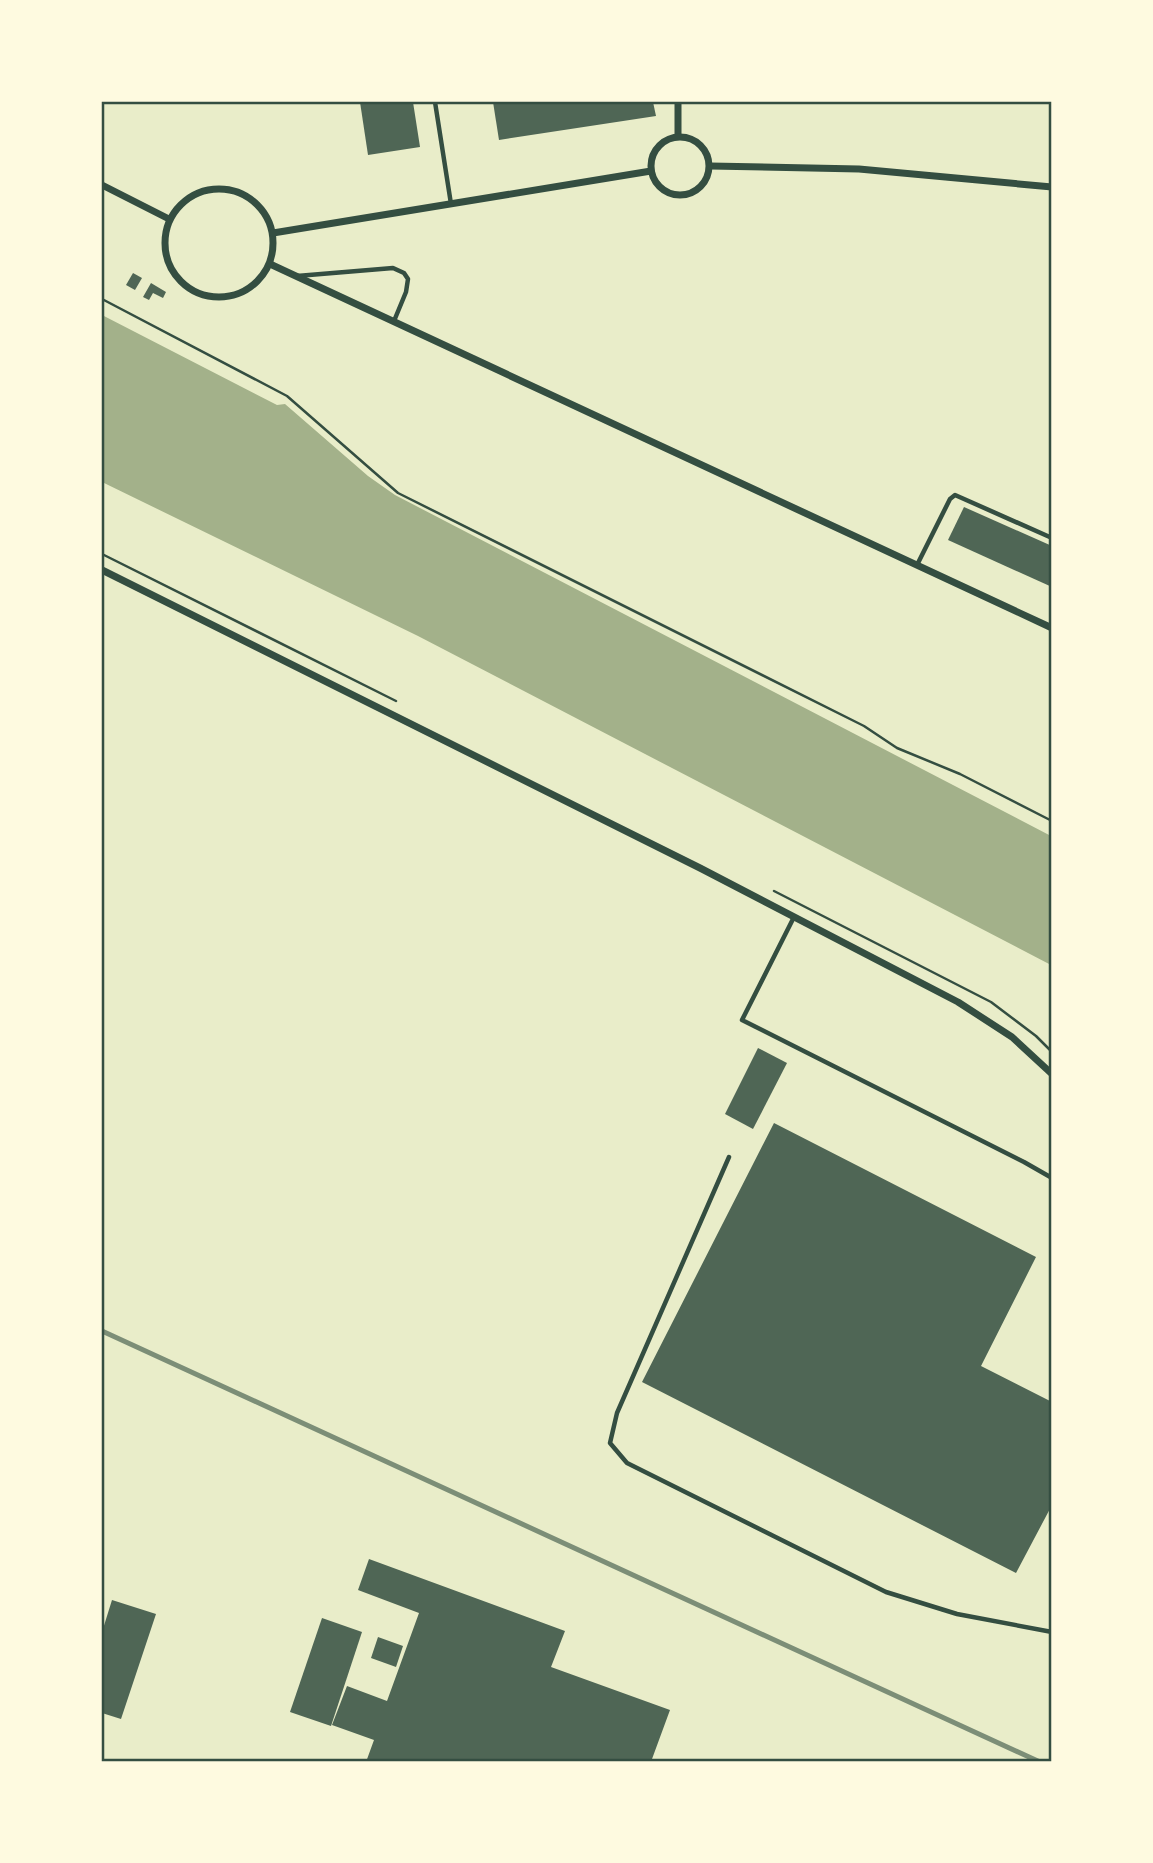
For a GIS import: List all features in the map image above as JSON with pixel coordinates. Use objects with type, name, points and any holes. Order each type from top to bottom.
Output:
[{"type":"street","points":[[678,102],[678,136]]},
{"type":"street","points":[[678,136],[693,139],[701,145],[710,166],[705,184],[695,192],[683,196],[660,188],[651,171],[653,155],[659,146],[678,136]]},
{"type":"street","points":[[710,166],[859,169],[1052,187]]},
{"type":"street","points":[[273,233],[651,171]]},
{"type":"street","points":[[102,185],[169,219]]},
{"type":"street","points":[[209,189],[242,193],[256,203],[267,217],[273,233],[270,264],[247,290],[231,296],[214,298],[197,293],[182,284],[165,253],[164,236],[169,219],[179,205],[193,195],[209,189]]},
{"type":"street","points":[[270,264],[1052,628]]},
{"type":"street","points":[[102,570],[794,916],[958,1002],[1012,1037],[1052,1074]]},
{"type":"lane","points":[[435,102],[451,204]]},
{"type":"lane","points":[[296,276],[393,268],[404,273],[408,279],[406,292],[394,321]]},
{"type":"lane","points":[[917,565],[950,499],[955,495],[1052,538]]},
{"type":"lane","points":[[794,916],[742,1020],[1052,1178]]},
{"type":"lane","points":[[729,1157],[617,1413],[610,1443],[627,1463],[886,1592],[957,1614],[1052,1632]]},
{"type":"path","points":[[102,299],[287,396],[398,493],[864,726],[897,748],[960,774],[1052,821]]},
{"type":"shaded area","points":[[102,315],[277,405],[285,404],[368,476],[395,495],[1051,836],[1051,965],[418,636],[102,482]]},
{"type":"building","points":[[360,102],[413,102],[420,147],[368,155]]},
{"type":"building","points":[[493,102],[653,102],[656,116],[499,140]]},
{"type":"building","points":[[133,273],[142,278],[135,290],[126,285]]},
{"type":"building","points":[[151,283],[166,292],[163,298],[153,293],[149,300],[143,297]]},
{"type":"building","points":[[964,507],[1052,546],[1052,587],[948,540]]},
{"type":"building","points":[[758,1048],[787,1063],[753,1129],[725,1114]]},
{"type":"building","points":[[774,1123],[1036,1257],[981,1366],[1052,1402],[1052,1505],[1016,1573],[642,1382]]},
{"type":"building","points":[[369,1559],[565,1631],[551,1667],[670,1710],[652,1759],[657,1762],[366,1762],[374,1740],[332,1725],[347,1686],[387,1701],[419,1613],[358,1590]]},
{"type":"building","points":[[112,1600],[156,1614],[121,1719],[102,1713],[102,1632]]},
{"type":"building","points":[[322,1618],[362,1632],[331,1726],[290,1712]]},
{"type":"building","points":[[378,1637],[403,1646],[396,1667],[371,1658]]},
{"type":"railway","points":[[102,1331],[1040,1762]]}]
